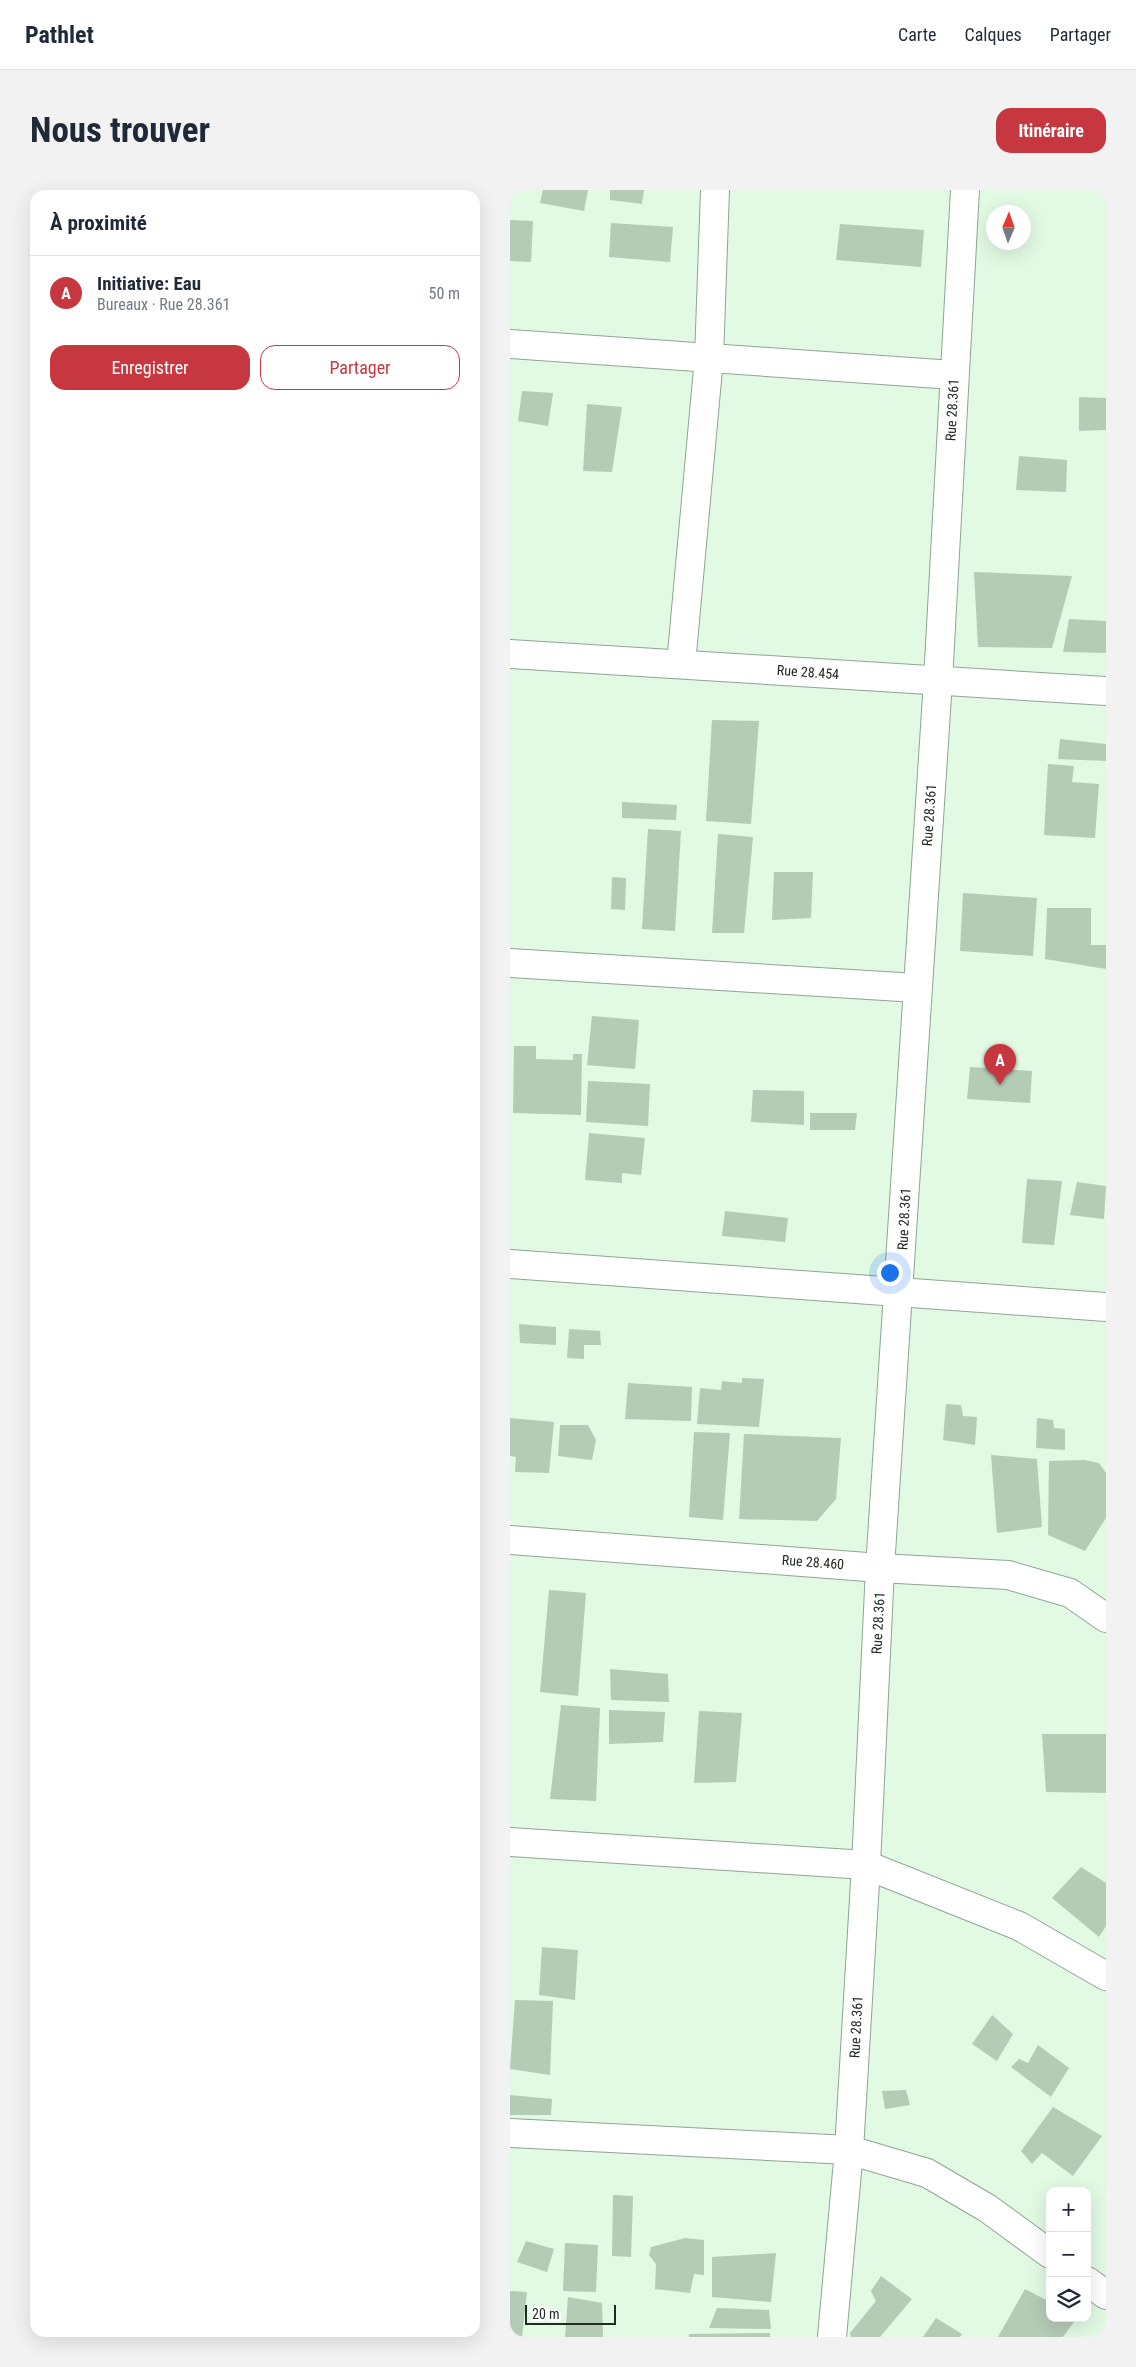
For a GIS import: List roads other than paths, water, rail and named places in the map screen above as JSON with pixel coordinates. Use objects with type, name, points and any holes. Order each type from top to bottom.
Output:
[{"type":"street","points":[[681,664],[709,358],[715,190]]},
{"type":"street","name":"Rue 28.361","points":[[832,2337],[848,2150],[866,1865],[880,1568],[938,681],[953,375],[965,190]]},
{"type":"street","points":[[510,344],[953,375]]},
{"type":"street","name":"Rue 28.454","points":[[510,654],[1106,691]]},
{"type":"street","points":[[510,963],[917,988]]},
{"type":"street","points":[[510,1264],[1106,1307]]},
{"type":"street","name":"Rue 28.460","points":[[510,1540],[880,1568],[1008,1574],[1070,1593],[1106,1618]]},
{"type":"street","points":[[510,1842],[866,1865],[1019,1926],[1106,1976]]},
{"type":"street","points":[[510,2133],[848,2150],[927,2174],[987,2208],[1046,2251]]},
{"type":"street","points":[[1091,2284],[1106,2295]]},
{"type":"place","name":"Initiative: Eau","points":[[1000,1085]]}]
